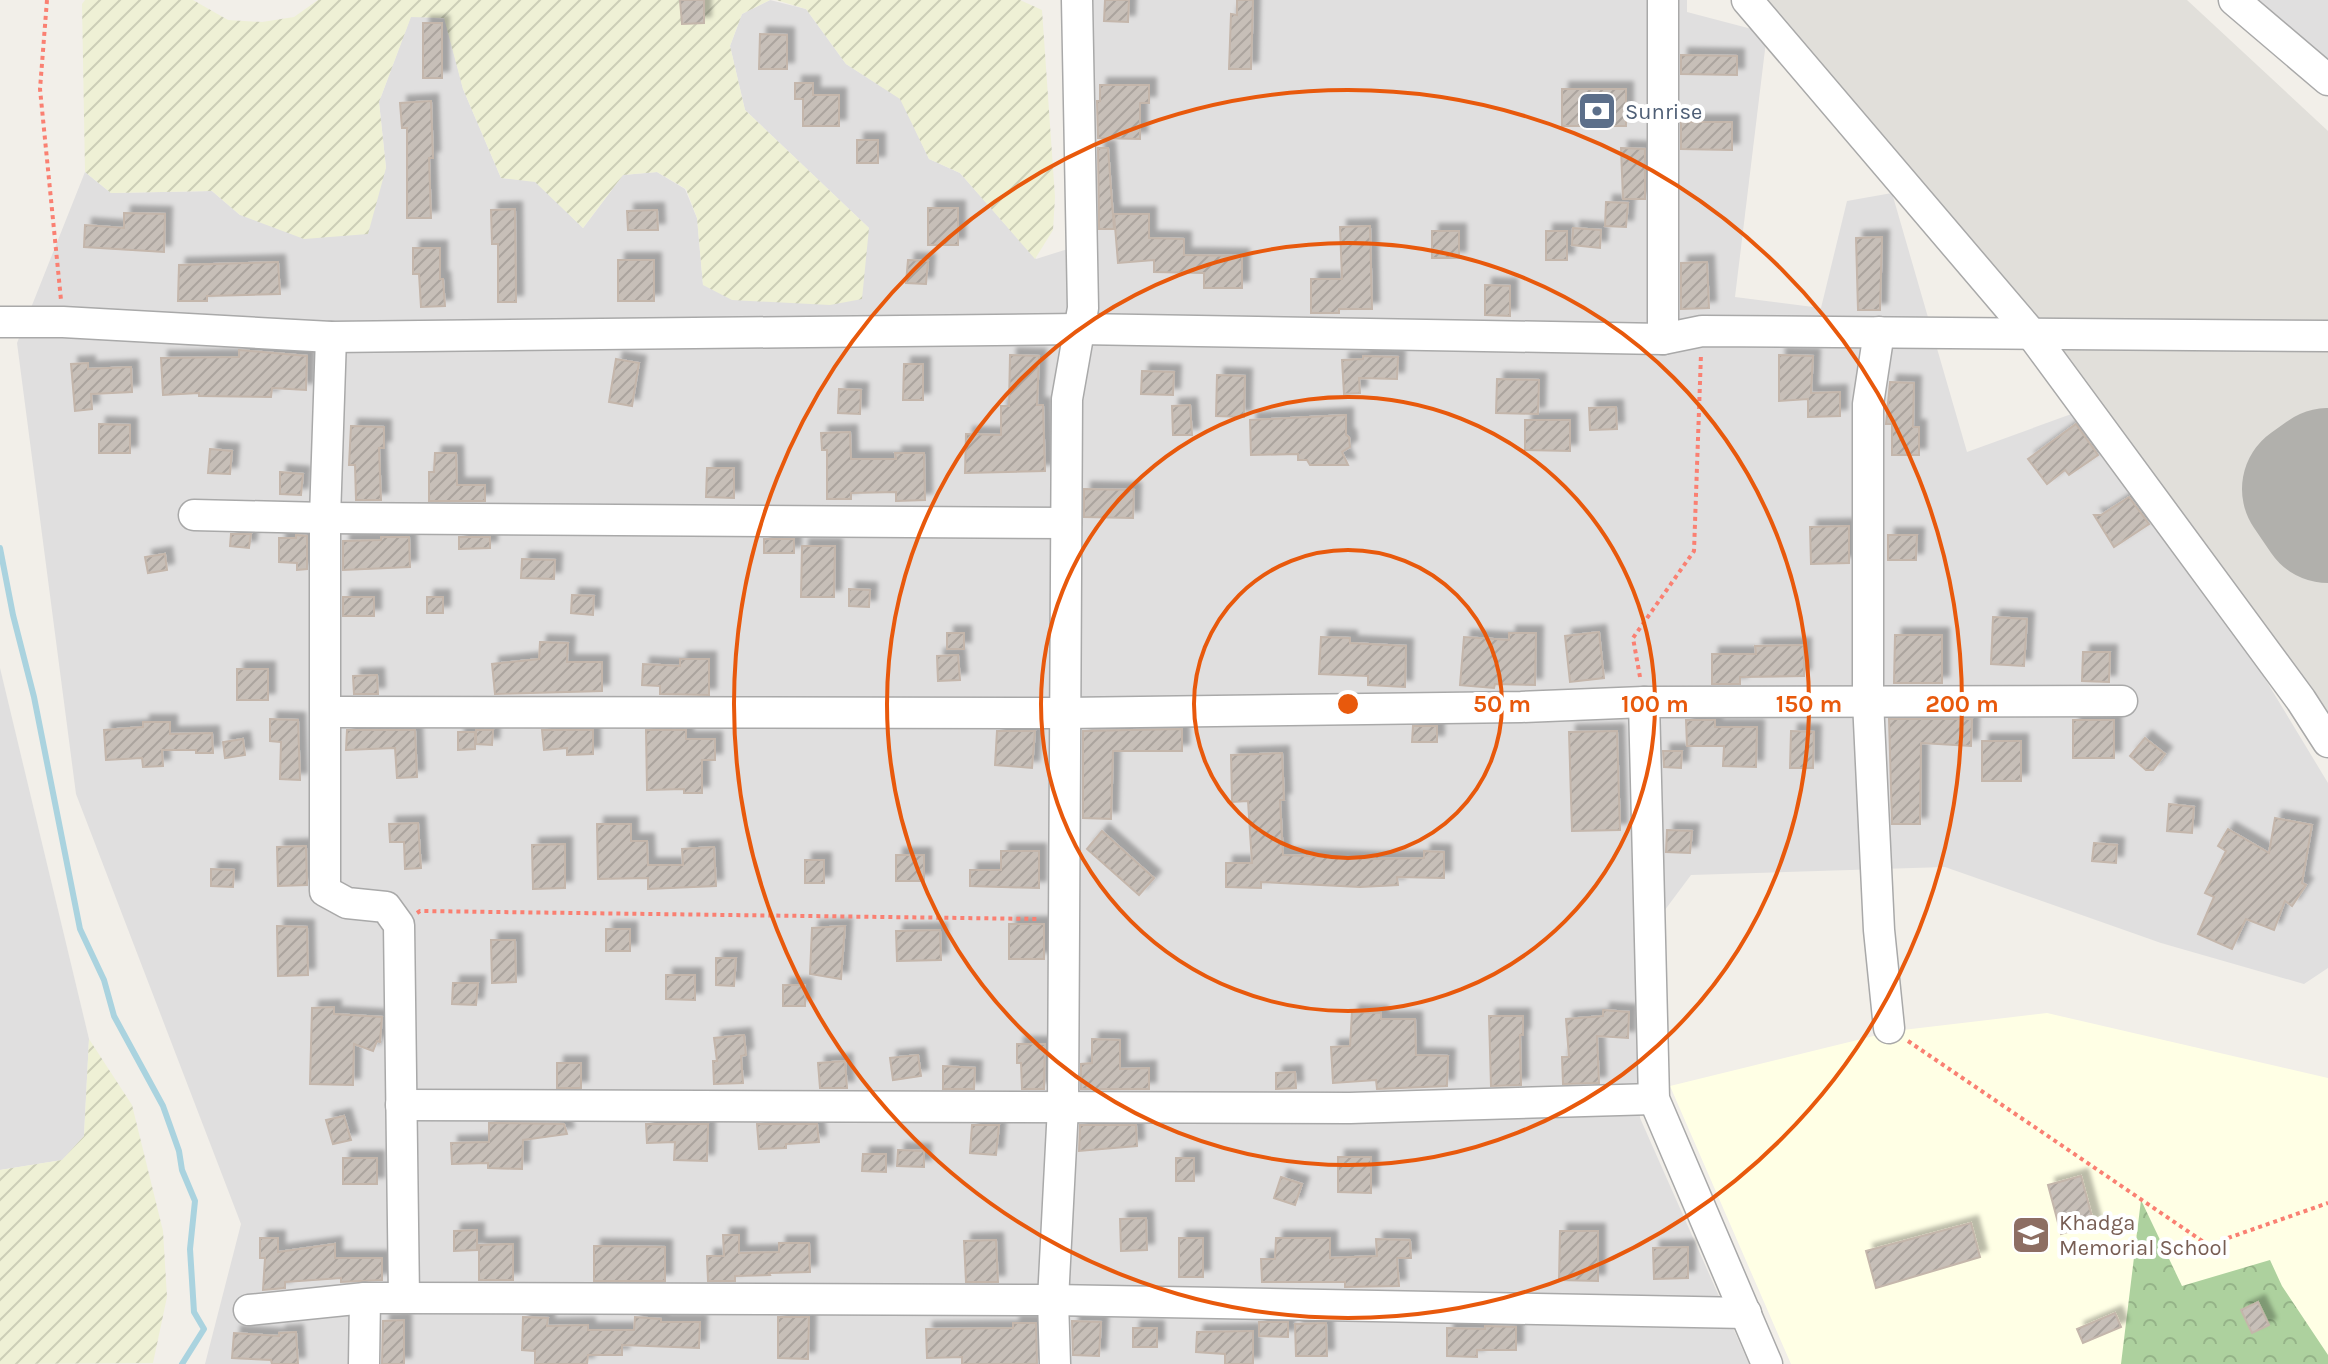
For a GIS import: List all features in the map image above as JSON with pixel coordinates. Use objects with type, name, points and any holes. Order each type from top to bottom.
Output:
[{"type":"street","points":[[1055,1364],[1053,1300],[1063,1107],[1067,399],[1083,308],[1077,0]]},
{"type":"street","points":[[1663,0],[1663,339]]},
{"type":"street","points":[[1747,0],[2030,332],[2265,650],[2328,742]]},
{"type":"street","points":[[2234,0],[2328,80]]},
{"type":"street","points":[[0,322],[63,322],[331,337],[1079,329],[1663,339],[1702,331],[2328,336]]},
{"type":"street","points":[[1879,332],[1868,404],[1868,701],[1879,930],[1889,1028]]},
{"type":"street","points":[[331,337],[325,518],[325,891],[347,903],[386,907],[399,925],[404,1298]]},
{"type":"street","points":[[194,515],[1066,523]]},
{"type":"street","points":[[326,712],[1065,713],[1521,707],[1644,702],[2122,701]]},
{"type":"street","points":[[1644,702],[1654,1099],[1767,1364]]},
{"type":"street","points":[[401,1105],[1350,1108],[1654,1099]]},
{"type":"street","points":[[249,1310],[365,1298],[404,1298],[1053,1300],[1746,1313]]},
{"type":"street","points":[[364,1364],[365,1298]]},
{"type":"path","points":[[47,0],[40,89],[63,322]]},
{"type":"path","points":[[1644,702],[1633,638],[1694,551],[1702,331]]},
{"type":"path","points":[[399,925],[420,911],[1064,919]]},
{"type":"path","points":[[1889,1028],[2208,1245],[2328,1203]]},
{"type":"shaded area","points":[[85,0],[193,0],[228,20],[262,22],[294,17],[318,0],[770,0],[742,14],[730,46],[745,110],[869,228],[862,299],[830,305],[732,300],[703,285],[697,218],[686,189],[657,172],[623,175],[583,228],[535,182],[501,178],[463,89],[444,18],[411,17],[379,102],[386,168],[368,234],[304,239],[240,215],[212,191],[111,193],[85,172],[82,4]]},
{"type":"shaded area","points":[[770,0],[806,9],[846,64],[901,99],[929,159],[960,173],[1036,259],[1090,242],[1092,0],[1687,0],[1687,12],[1767,33],[1735,297],[1821,308],[1847,201],[1892,193],[1967,452],[2099,404],[2328,783],[2328,968],[2304,984],[2161,943],[1945,867],[1691,875],[1635,950],[1640,1118],[1749,1364],[205,1364],[241,1224],[76,794],[17,343],[85,172],[111,193],[212,191],[240,215],[386,168],[379,102],[411,16],[445,19],[463,89],[501,178],[535,181],[583,228],[623,175],[657,172],[685,189],[697,218],[703,285],[869,228],[745,110],[730,46],[742,14]]},
{"type":"shaded area","points":[[776,0],[1020,0],[1042,10],[1055,197],[1053,230],[1035,259],[960,173],[929,159],[900,99],[846,64],[806,9]]},
{"type":"shaded area","points":[[1754,0],[2187,0],[2328,131],[2328,726]]},
{"type":"shaded area","points":[[2253,0],[2328,0],[2328,61]]},
{"type":"shaded area","points":[[0,668],[89,1039],[84,1136],[62,1160],[0,1170]]},
{"type":"shaded area","name":"Khadga Memorial School","points":[[2047,1013],[2328,1078],[2328,1364],[1791,1364],[1670,1086],[1894,1031]]},
{"type":"shaded area","points":[[89,1039],[132,1105],[163,1231],[167,1297],[153,1363],[0,1364],[0,1170],[62,1160],[84,1136]]},
{"type":"green space","points":[[2141,1200],[2182,1286],[2270,1260],[2282,1286],[2328,1355],[2328,1364],[2121,1364]]},
{"type":"building","points":[[680,0],[704,0],[704,23],[682,24]]},
{"type":"building","points":[[1105,0],[1129,0],[1128,22],[1104,21]]},
{"type":"building","points":[[1237,0],[1253,0],[1251,69],[1229,69],[1231,14],[1237,15]]},
{"type":"building","points":[[423,23],[442,23],[442,78],[423,78]]},
{"type":"building","points":[[760,34],[787,35],[787,69],[759,69]]},
{"type":"building","points":[[1681,55],[1737,56],[1737,75],[1681,74]]},
{"type":"building","points":[[795,83],[813,83],[813,95],[839,95],[839,126],[803,126],[803,99],[795,99]]},
{"type":"building","points":[[1100,85],[1149,85],[1149,103],[1140,103],[1140,139],[1098,138]]},
{"type":"building","points":[[1562,89],[1626,89],[1626,126],[1562,126]]},
{"type":"building","points":[[431,101],[431,218],[407,218],[407,128],[402,128],[400,103]]},
{"type":"building","points":[[1681,122],[1732,122],[1732,150],[1681,149]]},
{"type":"building","points":[[857,140],[878,140],[878,163],[857,163]]},
{"type":"building","points":[[1098,148],[1108,148],[1114,229],[1099,229]]},
{"type":"building","points":[[1621,148],[1645,149],[1645,199],[1623,199]]},
{"type":"building","points":[[1606,202],[1628,203],[1626,227],[1605,226]]},
{"type":"building","points":[[928,208],[958,208],[958,245],[928,245]]},
{"type":"building","points":[[515,209],[516,302],[498,302],[498,244],[492,244],[491,210]]},
{"type":"building","points":[[657,210],[658,230],[628,230],[627,211]]},
{"type":"building","points":[[124,213],[165,214],[164,252],[84,247],[85,225],[124,228]]},
{"type":"building","points":[[1114,214],[1149,214],[1149,238],[1184,239],[1184,255],[1242,256],[1242,288],[1204,288],[1204,273],[1154,272],[1154,260],[1118,263]]},
{"type":"building","points":[[1370,226],[1372,309],[1311,313],[1311,279],[1342,279],[1340,227]]},
{"type":"building","points":[[1573,228],[1601,230],[1600,248],[1572,245]]},
{"type":"building","points":[[1432,231],[1459,231],[1459,258],[1432,258]]},
{"type":"building","points":[[1546,231],[1567,231],[1567,260],[1546,260]]},
{"type":"building","points":[[1882,237],[1880,310],[1858,310],[1856,238]]},
{"type":"building","points":[[413,248],[440,248],[440,279],[443,279],[445,306],[421,307],[419,274],[413,274]]},
{"type":"building","points":[[618,260],[654,260],[654,301],[618,301]]},
{"type":"building","points":[[908,260],[928,261],[926,284],[906,283]]},
{"type":"building","points":[[278,262],[280,294],[207,296],[207,301],[178,301],[179,265]]},
{"type":"building","points":[[1707,262],[1709,308],[1681,309],[1681,263]]},
{"type":"building","points":[[1485,285],[1510,286],[1510,316],[1485,315]]},
{"type":"building","points":[[239,350],[307,356],[306,390],[272,388],[271,397],[199,396],[199,393],[163,395],[161,358],[239,357]]},
{"type":"building","points":[[1010,355],[1039,356],[1037,405],[1043,405],[1045,471],[965,473],[966,434],[1001,435],[1001,406],[1009,406]]},
{"type":"building","points":[[1779,355],[1813,356],[1811,393],[1840,392],[1840,416],[1808,417],[1808,399],[1779,401]]},
{"type":"building","points":[[1363,356],[1398,357],[1397,379],[1359,378],[1360,393],[1344,394],[1342,360],[1363,359]]},
{"type":"building","points":[[616,359],[639,363],[632,406],[609,402]]},
{"type":"building","points":[[88,363],[88,369],[131,367],[132,392],[91,394],[92,409],[75,411],[71,364]]},
{"type":"building","points":[[904,364],[923,364],[923,400],[903,400]]},
{"type":"building","points":[[1142,371],[1174,372],[1173,395],[1141,394]]},
{"type":"building","points":[[1217,375],[1245,376],[1244,417],[1216,416]]},
{"type":"building","points":[[1497,379],[1539,380],[1538,414],[1496,413]]},
{"type":"building","points":[[1890,382],[1914,383],[1913,427],[1919,427],[1919,455],[1892,455],[1892,424],[1886,424]]},
{"type":"building","points":[[839,389],[861,390],[860,414],[838,413]]},
{"type":"building","points":[[1190,405],[1192,435],[1173,435],[1172,406]]},
{"type":"building","points":[[1616,407],[1617,429],[1590,430],[1589,408]]},
{"type":"building","points":[[1346,415],[1346,435],[1350,447],[1342,452],[1348,465],[1310,465],[1307,460],[1298,460],[1298,454],[1251,455],[1250,420]]},
{"type":"building","points":[[1525,420],[1570,420],[1570,451],[1525,450]]},
{"type":"building","points":[[99,424],[130,425],[130,453],[99,453]]},
{"type":"building","points":[[2076,424],[2098,455],[2069,475],[2065,470],[2047,484],[2028,459]]},
{"type":"building","points":[[351,426],[384,427],[384,448],[379,448],[381,500],[356,500],[355,465],[349,465]]},
{"type":"building","points":[[850,432],[851,459],[896,459],[895,453],[924,453],[925,500],[896,501],[896,492],[851,493],[851,499],[827,499],[827,450],[822,450],[821,433]]},
{"type":"building","points":[[210,449],[232,451],[230,474],[208,473]]},
{"type":"building","points":[[435,453],[456,453],[457,485],[485,485],[485,501],[429,501],[429,472],[434,472]]},
{"type":"building","points":[[707,468],[734,468],[734,498],[706,497]]},
{"type":"building","points":[[280,472],[303,474],[301,495],[280,494]]},
{"type":"building","points":[[1084,489],[1134,490],[1133,518],[1084,517]]},
{"type":"building","points":[[2129,497],[2149,524],[2114,547],[2094,515],[2101,515]]},
{"type":"building","points":[[1849,526],[1849,563],[1811,564],[1810,527]]},
{"type":"building","points":[[231,534],[251,534],[249,548],[230,546]]},
{"type":"building","points":[[296,535],[307,536],[307,569],[297,570],[297,563],[279,562],[279,538],[296,538]]},
{"type":"building","points":[[1888,535],[1917,535],[1916,560],[1888,560]]},
{"type":"building","points":[[381,537],[409,537],[410,567],[343,570],[343,541],[381,540]]},
{"type":"building","points":[[459,537],[490,537],[490,548],[459,549]]},
{"type":"building","points":[[764,539],[794,539],[794,553],[764,553]]},
{"type":"building","points":[[802,546],[835,546],[834,597],[801,597]]},
{"type":"building","points":[[165,554],[167,570],[148,573],[145,557]]},
{"type":"building","points":[[522,559],[555,560],[554,579],[521,578]]},
{"type":"building","points":[[849,589],[870,590],[869,607],[849,606]]},
{"type":"building","points":[[572,595],[594,596],[593,615],[571,613]]},
{"type":"building","points":[[343,597],[374,597],[374,616],[343,616]]},
{"type":"building","points":[[427,597],[443,597],[443,613],[427,613]]},
{"type":"building","points":[[1993,617],[2027,619],[2024,666],[1991,664]]},
{"type":"building","points":[[1599,632],[1604,678],[1570,682],[1565,636]]},
{"type":"building","points":[[947,633],[964,633],[964,649],[947,649]]},
{"type":"building","points":[[1509,633],[1536,633],[1535,685],[1495,684],[1494,688],[1460,685],[1464,637],[1509,640]]},
{"type":"building","points":[[1895,635],[1942,635],[1942,683],[1894,683]]},
{"type":"building","points":[[1321,637],[1350,638],[1350,643],[1406,646],[1405,687],[1368,685],[1368,676],[1319,674]]},
{"type":"building","points":[[540,642],[568,643],[567,662],[602,662],[602,691],[495,694],[492,664],[539,659]]},
{"type":"building","points":[[1804,645],[1804,676],[1740,677],[1740,684],[1712,684],[1712,654],[1756,654],[1755,646]]},
{"type":"building","points":[[2083,652],[2110,652],[2109,682],[2082,681]]},
{"type":"building","points":[[958,655],[960,680],[938,681],[937,656]]},
{"type":"building","points":[[680,659],[709,659],[709,695],[660,694],[660,686],[642,685],[643,664],[680,666]]},
{"type":"building","points":[[237,669],[268,669],[268,700],[237,700]]},
{"type":"building","points":[[377,675],[378,694],[354,694],[353,676]]},
{"type":"building","points":[[270,719],[298,720],[300,780],[280,779],[281,742],[270,741]]},
{"type":"building","points":[[1889,719],[1972,719],[1971,746],[1921,743],[1920,824],[1892,824]]},
{"type":"building","points":[[1686,720],[1715,720],[1715,727],[1757,727],[1756,767],[1723,766],[1724,746],[1687,746]]},
{"type":"building","points":[[2073,720],[2114,720],[2114,758],[2073,758]]},
{"type":"building","points":[[143,722],[170,722],[170,734],[212,733],[213,753],[162,750],[163,766],[143,767],[142,758],[106,760],[104,730],[143,727]]},
{"type":"building","points":[[1413,726],[1437,726],[1437,742],[1412,742]]},
{"type":"building","points":[[1182,729],[1182,751],[1113,751],[1111,819],[1083,818],[1083,731]]},
{"type":"building","points":[[347,730],[415,730],[417,777],[397,778],[395,748],[346,750]]},
{"type":"building","points":[[476,730],[493,730],[492,745],[476,744]]},
{"type":"building","points":[[542,730],[593,730],[593,754],[567,755],[567,748],[544,750]]},
{"type":"building","points":[[646,730],[686,730],[686,739],[715,739],[715,760],[702,760],[702,793],[684,793],[684,789],[647,790]]},
{"type":"building","points":[[997,731],[1035,731],[1032,768],[995,765]]},
{"type":"building","points":[[1617,731],[1620,830],[1572,831],[1569,732]]},
{"type":"building","points":[[1791,731],[1814,732],[1813,768],[1790,768]]},
{"type":"building","points":[[458,732],[475,732],[475,749],[458,750]]},
{"type":"building","points":[[2145,738],[2165,754],[2153,770],[2146,770],[2130,756]]},
{"type":"building","points":[[243,739],[245,755],[225,758],[223,742]]},
{"type":"building","points":[[1982,741],[2021,741],[2021,781],[1982,781]]},
{"type":"building","points":[[1663,751],[1682,751],[1681,768],[1664,767]]},
{"type":"building","points":[[1282,753],[1284,800],[1280,800],[1283,855],[1377,859],[1424,858],[1424,851],[1444,852],[1444,878],[1397,877],[1398,885],[1360,887],[1261,882],[1261,888],[1226,887],[1226,863],[1252,863],[1248,801],[1232,802],[1231,755]]},
{"type":"building","points":[[2169,804],[2194,807],[2192,833],[2167,831]]},
{"type":"building","points":[[2275,818],[2312,825],[2302,883],[2306,885],[2292,906],[2285,901],[2274,930],[2246,919],[2232,949],[2198,934],[2214,897],[2205,893],[2226,851],[2218,846],[2228,829],[2269,853]]},
{"type":"building","points":[[418,823],[421,868],[405,869],[404,842],[390,842],[389,824]]},
{"type":"building","points":[[597,824],[631,824],[631,841],[647,841],[648,865],[683,865],[682,849],[714,847],[716,886],[648,889],[648,878],[598,879]]},
{"type":"building","points":[[1667,830],[1692,831],[1690,853],[1666,852]]},
{"type":"building","points":[[1102,831],[1154,878],[1139,895],[1087,849]]},
{"type":"building","points":[[2094,843],[2117,845],[2116,863],[2092,861]]},
{"type":"building","points":[[565,844],[565,888],[533,889],[532,845]]},
{"type":"building","points":[[306,846],[307,885],[278,886],[277,847]]},
{"type":"building","points":[[1001,851],[1039,851],[1039,888],[970,886],[970,870],[1001,870]]},
{"type":"building","points":[[896,855],[924,855],[924,881],[896,881]]},
{"type":"building","points":[[805,860],[824,860],[824,883],[805,883]]},
{"type":"building","points":[[211,869],[234,870],[233,887],[211,886]]},
{"type":"building","points":[[1009,924],[1044,924],[1044,959],[1009,959]]},
{"type":"building","points":[[277,926],[307,927],[308,975],[278,976]]},
{"type":"building","points":[[845,926],[841,979],[810,974],[812,928]]},
{"type":"building","points":[[606,929],[630,929],[630,951],[606,951]]},
{"type":"building","points":[[940,930],[941,960],[897,961],[896,931]]},
{"type":"building","points":[[491,940],[515,940],[516,982],[492,983]]},
{"type":"building","points":[[716,958],[736,958],[734,986],[716,985]]},
{"type":"building","points":[[666,975],[695,975],[695,1000],[666,999]]},
{"type":"building","points":[[453,983],[478,983],[476,1005],[452,1004]]},
{"type":"building","points":[[783,985],[805,985],[805,1006],[783,1006]]},
{"type":"building","points":[[334,1007],[334,1014],[382,1017],[380,1042],[377,1041],[373,1051],[354,1044],[353,1085],[310,1084],[312,1008]]},
{"type":"building","points":[[1603,1010],[1629,1012],[1628,1038],[1597,1036],[1599,1083],[1563,1084],[1562,1057],[1569,1057],[1566,1019],[1603,1016]]},
{"type":"building","points":[[1352,1012],[1381,1013],[1381,1019],[1415,1019],[1416,1055],[1448,1056],[1447,1086],[1377,1089],[1376,1080],[1333,1083],[1331,1047],[1350,1046]]},
{"type":"building","points":[[1489,1016],[1523,1016],[1523,1035],[1520,1035],[1521,1085],[1491,1086]]},
{"type":"building","points":[[744,1035],[746,1055],[741,1056],[743,1083],[714,1084],[713,1061],[717,1061],[714,1038]]},
{"type":"building","points":[[1092,1039],[1120,1040],[1120,1069],[1149,1068],[1149,1089],[1081,1089],[1081,1064],[1092,1063]]},
{"type":"building","points":[[1017,1044],[1045,1044],[1044,1089],[1022,1089]]},
{"type":"building","points":[[918,1055],[921,1076],[893,1080],[890,1058]]},
{"type":"building","points":[[845,1061],[847,1088],[820,1088],[818,1063]]},
{"type":"building","points":[[557,1063],[581,1063],[581,1088],[557,1088]]},
{"type":"building","points":[[943,1066],[975,1068],[974,1089],[943,1089]]},
{"type":"building","points":[[1295,1072],[1296,1088],[1276,1089],[1276,1073]]},
{"type":"building","points":[[344,1116],[351,1140],[333,1144],[326,1120]]},
{"type":"building","points":[[489,1123],[564,1124],[567,1134],[523,1140],[522,1169],[488,1168],[488,1163],[452,1164],[451,1143],[489,1142]]},
{"type":"building","points":[[646,1124],[708,1124],[707,1161],[674,1160],[675,1142],[647,1143]]},
{"type":"building","points":[[757,1124],[817,1124],[819,1142],[759,1149]]},
{"type":"building","points":[[972,1125],[999,1125],[996,1155],[970,1153]]},
{"type":"building","points":[[1080,1125],[1136,1125],[1137,1146],[1079,1151]]},
{"type":"building","points":[[898,1150],[924,1151],[924,1167],[897,1166]]},
{"type":"building","points":[[863,1154],[886,1154],[886,1172],[862,1171]]},
{"type":"building","points":[[1338,1157],[1371,1157],[1371,1193],[1338,1192]]},
{"type":"building","points":[[343,1158],[377,1158],[377,1184],[343,1184]]},
{"type":"building","points":[[1176,1158],[1194,1158],[1194,1181],[1176,1181]]},
{"type":"building","points":[[2081,1176],[2094,1224],[2061,1234],[2048,1185]]},
{"type":"building","points":[[1281,1177],[1302,1184],[1295,1205],[1274,1198]]},
{"type":"building","points":[[1146,1218],[1147,1250],[1121,1251],[1120,1219]]},
{"type":"building","points":[[1971,1223],[1980,1257],[1876,1288],[1866,1251]]},
{"type":"building","points":[[477,1230],[477,1250],[454,1251],[454,1231]]},
{"type":"building","points":[[1560,1231],[1598,1231],[1598,1281],[1559,1280]]},
{"type":"building","points":[[723,1235],[739,1235],[739,1253],[779,1252],[779,1243],[809,1243],[810,1272],[735,1276],[735,1281],[708,1281],[707,1256],[724,1256]]},
{"type":"building","points":[[260,1238],[278,1238],[278,1252],[335,1244],[335,1258],[382,1258],[382,1280],[341,1282],[341,1278],[285,1282],[285,1288],[263,1290],[265,1258],[260,1258]]},
{"type":"building","points":[[1179,1238],[1203,1238],[1203,1277],[1179,1277]]},
{"type":"building","points":[[1276,1238],[1330,1238],[1330,1258],[1377,1256],[1376,1239],[1410,1240],[1411,1258],[1397,1258],[1399,1286],[1345,1287],[1345,1282],[1262,1282],[1261,1259],[1275,1259]]},
{"type":"building","points":[[996,1240],[998,1282],[966,1282],[964,1241]]},
{"type":"building","points":[[513,1244],[513,1280],[479,1280],[479,1245]]},
{"type":"building","points":[[594,1246],[665,1247],[665,1281],[594,1281]]},
{"type":"building","points":[[1688,1247],[1688,1278],[1654,1279],[1653,1248]]},
{"type":"building","points":[[2258,1302],[2269,1325],[2252,1333],[2241,1310]]},
{"type":"building","points":[[2115,1313],[2121,1327],[2083,1343],[2077,1329]]},
{"type":"building","points":[[523,1317],[548,1318],[547,1326],[588,1325],[588,1330],[634,1330],[635,1317],[661,1319],[661,1322],[700,1322],[699,1348],[622,1345],[622,1355],[588,1355],[587,1364],[535,1364],[535,1351],[522,1350]]},
{"type":"building","points":[[778,1317],[809,1317],[808,1359],[778,1358]]},
{"type":"building","points":[[404,1320],[404,1364],[382,1364],[383,1321]]},
{"type":"building","points":[[1072,1321],[1101,1322],[1099,1356],[1073,1355]]},
{"type":"building","points":[[1259,1322],[1288,1322],[1288,1337],[1259,1336]]},
{"type":"building","points":[[1013,1323],[1036,1323],[1037,1364],[962,1364],[962,1357],[927,1358],[926,1329],[1013,1328]]},
{"type":"building","points":[[1326,1323],[1327,1356],[1296,1356],[1295,1324]]},
{"type":"building","points":[[1485,1326],[1516,1327],[1516,1350],[1477,1350],[1477,1357],[1447,1356],[1447,1328],[1485,1329]]},
{"type":"building","points":[[1133,1328],[1157,1328],[1157,1347],[1133,1347]]},
{"type":"building","points":[[1253,1331],[1253,1364],[1225,1364],[1225,1354],[1196,1352],[1197,1332]]},
{"type":"building","points":[[296,1332],[298,1364],[232,1358],[234,1333],[279,1336],[279,1333]]},
{"type":"waterway","points":[[0,548],[34,697],[80,929],[104,980],[114,1016],[163,1106],[179,1151],[182,1170],[195,1201],[190,1249],[194,1312],[204,1329],[182,1364]]},
{"type":"runway","points":[[2328,477],[2311,489],[2328,514]]},
{"type":"place","name":"Sunrise","points":[[1597,111]]},
{"type":"place","name":"Khadga Memorial School","points":[[2031,1235]]}]
